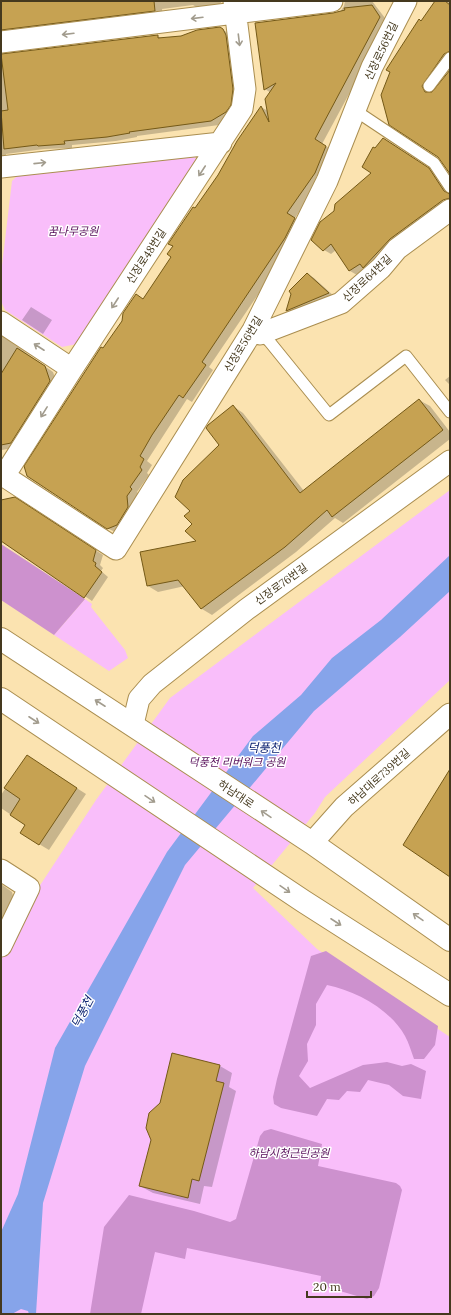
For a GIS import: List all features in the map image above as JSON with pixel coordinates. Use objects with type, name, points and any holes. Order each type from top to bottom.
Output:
[{"type":"main road","name":"하남대로","points":[[1,638],[140,729],[450,940]]},
{"type":"main road","points":[[1,699],[266,876],[450,995]]},
{"type":"street","points":[[1,42],[235,7],[332,1]]},
{"type":"street","name":"신장로56번길","points":[[2,475],[116,549],[256,332],[327,181],[356,111],[372,67],[403,2]]},
{"type":"street","name":"신장로48번길","points":[[2,475],[242,109],[245,89],[235,7]]},
{"type":"street","points":[[1,167],[221,142]]},
{"type":"street","name":"신장로64번길","points":[[256,332],[341,303],[381,268],[397,249],[450,210]]},
{"type":"street","points":[[1,322],[72,369]]},
{"type":"street","name":"신장로76번길","points":[[140,729],[139,699],[152,684],[247,610],[450,461]]},
{"type":"street","name":"하남대로739번길","points":[[305,840],[450,714]]},
{"type":"street","points":[[1,870],[29,888],[1,946]]},
{"type":"lane","points":[[429,86],[450,58]]},
{"type":"lane","points":[[356,111],[434,163],[450,187]]},
{"type":"lane","points":[[256,332],[270,341],[329,415],[406,356],[450,412]]},
{"type":"green space","name":"꿈나무공원","points":[[189,148],[198,162],[77,344],[62,347],[5,310],[1,301],[1,274],[12,181],[23,170]]},
{"type":"green space","points":[[450,490],[450,680],[325,797],[315,813],[253,888],[317,949],[450,1037],[450,1314],[1,1314],[1,960],[35,893],[96,800],[170,698]]},
{"type":"green space","points":[[1,544],[85,599],[54,635],[1,600]]},
{"type":"green space","points":[[85,599],[92,604],[91,607],[125,650],[128,658],[109,671],[54,635]]},
{"type":"green space","points":[[326,951],[438,1026],[435,1045],[424,1059],[414,1059],[405,1036],[391,1017],[360,997],[327,985],[316,1004],[316,1025],[307,1044],[308,1061],[299,1076],[310,1088],[363,1065],[387,1062],[402,1066],[411,1064],[426,1071],[421,1099],[403,1096],[389,1085],[368,1080],[360,1092],[347,1091],[339,1100],[327,1099],[317,1116],[281,1108],[274,1104],[273,1097],[277,1079],[311,956]]},
{"type":"green space","name":"하남시청근린공원","points":[[271,1129],[322,1144],[318,1166],[396,1183],[400,1186],[402,1190],[379,1288],[374,1296],[367,1299],[320,1285],[321,1276],[187,1248],[185,1259],[155,1252],[141,1314],[90,1314],[104,1227],[129,1195],[194,1211],[230,1222],[236,1219],[260,1136],[264,1131]]},
{"type":"water","name":"덕풍천","points":[[450,555],[450,591],[400,637],[314,711],[185,865],[85,1066],[43,1203],[36,1314],[29,1314],[28,1311],[21,1309],[12,1314],[1,1314],[1,1232],[18,1194],[55,1048],[167,852],[253,736],[301,695],[332,658],[381,620]]},
{"type":"building","points":[[1,1],[154,1],[155,11],[1,30]]},
{"type":"building","points":[[435,1],[445,1],[450,5],[450,51],[444,54],[422,86],[425,92],[432,92],[450,70],[450,174],[438,157],[389,125],[381,95],[390,72],[386,70],[419,19],[421,21]]},
{"type":"building","points":[[372,5],[380,17],[315,139],[326,146],[315,173],[287,213],[295,218],[285,238],[202,362],[206,365],[183,398],[179,395],[152,435],[140,456],[144,459],[140,467],[142,470],[130,487],[132,489],[127,496],[128,507],[117,525],[107,529],[27,476],[24,466],[101,347],[103,348],[122,321],[123,313],[136,294],[143,299],[171,257],[167,254],[173,246],[168,244],[193,207],[195,208],[218,175],[237,141],[261,106],[269,122],[265,99],[276,83],[264,90],[255,23],[333,13],[345,10],[344,8]]},
{"type":"building","points":[[220,27],[226,35],[233,89],[231,105],[226,112],[211,121],[129,132],[130,133],[107,137],[64,141],[65,144],[37,145],[4,149],[1,111],[8,110],[1,54],[158,35],[158,38],[181,36],[197,30]]},
{"type":"building","points":[[383,138],[429,168],[444,191],[450,194],[450,198],[443,200],[390,239],[363,268],[360,264],[349,271],[331,244],[323,251],[311,240],[320,222],[334,211],[335,204],[371,173],[362,167],[373,147],[375,148]]},
{"type":"building","points":[[307,273],[329,293],[286,311],[291,294],[289,291]]},
{"type":"building","points":[[17,348],[45,366],[50,381],[11,443],[1,445],[1,374]]},
{"type":"building","points":[[419,399],[443,430],[332,517],[327,510],[285,547],[201,609],[178,580],[147,586],[140,552],[196,541],[185,531],[192,524],[184,516],[190,511],[175,497],[183,480],[219,445],[206,428],[233,405],[300,493]]},
{"type":"building","points":[[15,497],[96,550],[93,561],[96,563],[95,566],[102,572],[84,598],[1,541],[1,500]]},
{"type":"building","points":[[27,755],[77,788],[39,845],[20,833],[25,825],[10,815],[20,799],[4,788]]},
{"type":"building","points":[[450,769],[450,877],[403,845]]},
{"type":"building","points":[[172,1053],[220,1065],[216,1081],[224,1083],[199,1181],[192,1179],[188,1198],[139,1186],[151,1140],[146,1128],[149,1113],[160,1103]]},
{"type":"park label","name":"덕풍천 리버워크 공원","points":[[237,762]]}]
